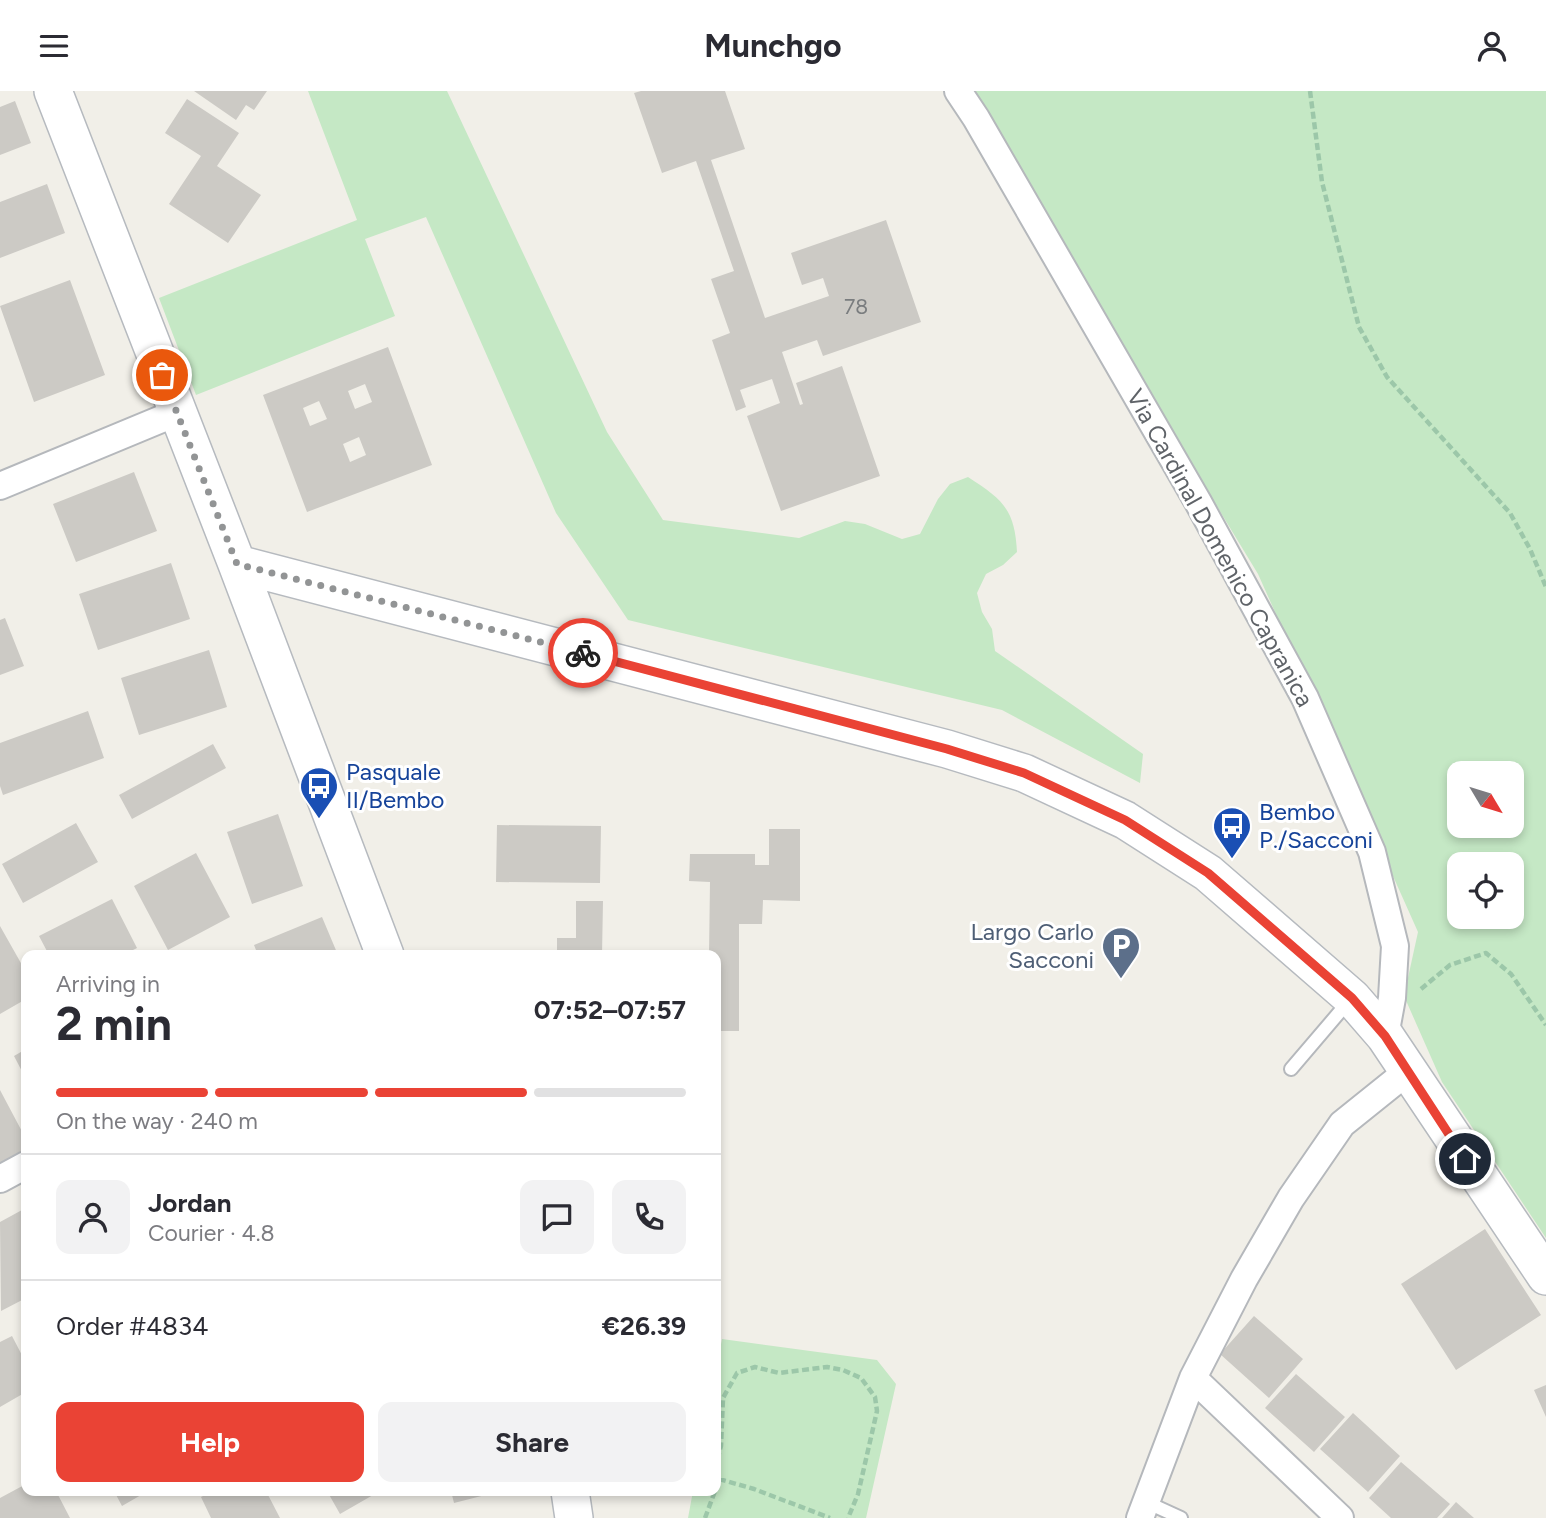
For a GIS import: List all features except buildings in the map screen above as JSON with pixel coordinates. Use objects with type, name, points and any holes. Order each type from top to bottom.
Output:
[{"type":"street","points":[[53,91],[176,413],[237,564],[382,950]]},
{"type":"street","name":"Via Cardinal Domenico Capranica","points":[[958,91],[1198,502],[1305,698],[1372,852],[1395,946],[1392,998],[1385,1036]]},
{"type":"street","points":[[0,486],[176,413]]},
{"type":"street","points":[[237,564],[934,745],[1024,773],[1125,820],[1208,873],[1352,998],[1385,1036],[1546,1276]]},
{"type":"street","points":[[1143,1510],[1193,1378],[1244,1279],[1291,1198],[1342,1124],[1408,1071]]},
{"type":"street","points":[[0,1179],[21,1168]]},
{"type":"street","points":[[1193,1378],[1340,1518]]},
{"type":"street","points":[[571,1496],[574,1518]]},
{"type":"lane","points":[[1291,1069],[1352,998]]},
{"type":"lane","points":[[1143,1510],[1181,1518]]},
{"type":"path","points":[[1310,91],[1322,182],[1359,327],[1387,377],[1510,513],[1530,549],[1546,587]]},
{"type":"path","points":[[1417,994],[1425,983],[1450,965],[1486,953],[1511,974],[1546,1025]]},
{"type":"path","points":[[721,1446],[723,1398],[737,1373],[755,1367],[779,1373],[827,1367],[861,1378],[875,1397],[877,1411],[858,1494],[848,1518]]},
{"type":"path","points":[[721,1480],[830,1518]]},
{"type":"path","points":[[705,1518],[714,1496]]},
{"type":"green space","points":[[308,91],[447,91],[607,432],[663,520],[799,538],[845,521],[865,524],[902,539],[920,534],[938,499],[950,484],[968,477],[990,492],[1010,515],[1017,552],[1003,565],[986,574],[977,593],[982,612],[992,629],[995,651],[1143,754],[1140,783],[1002,710],[628,620],[556,513],[426,217],[365,239],[395,316],[196,395],[159,298],[357,220]]},
{"type":"green space","points":[[965,91],[1546,91],[1546,1238],[1442,1082],[1404,996],[1418,932],[1258,574]]},
{"type":"green space","points":[[722,1339],[877,1360],[896,1384],[866,1518],[688,1518],[692,1496],[721,1496]]},
{"type":"way so far","points":[[162,375],[237,564],[583,653]]},
{"type":"place","name":"Pasquale II/Bembo","points":[[319,820]]},
{"type":"place","name":"Bembo P./Sacconi","points":[[1232,860]]},
{"type":"place","name":"Largo Carlo Sacconi","points":[[1121,980]]},
{"type":"route","points":[[583,653],[947,749],[1024,773],[1125,820],[1208,873],[1352,998],[1385,1036],[1465,1159]]}]
